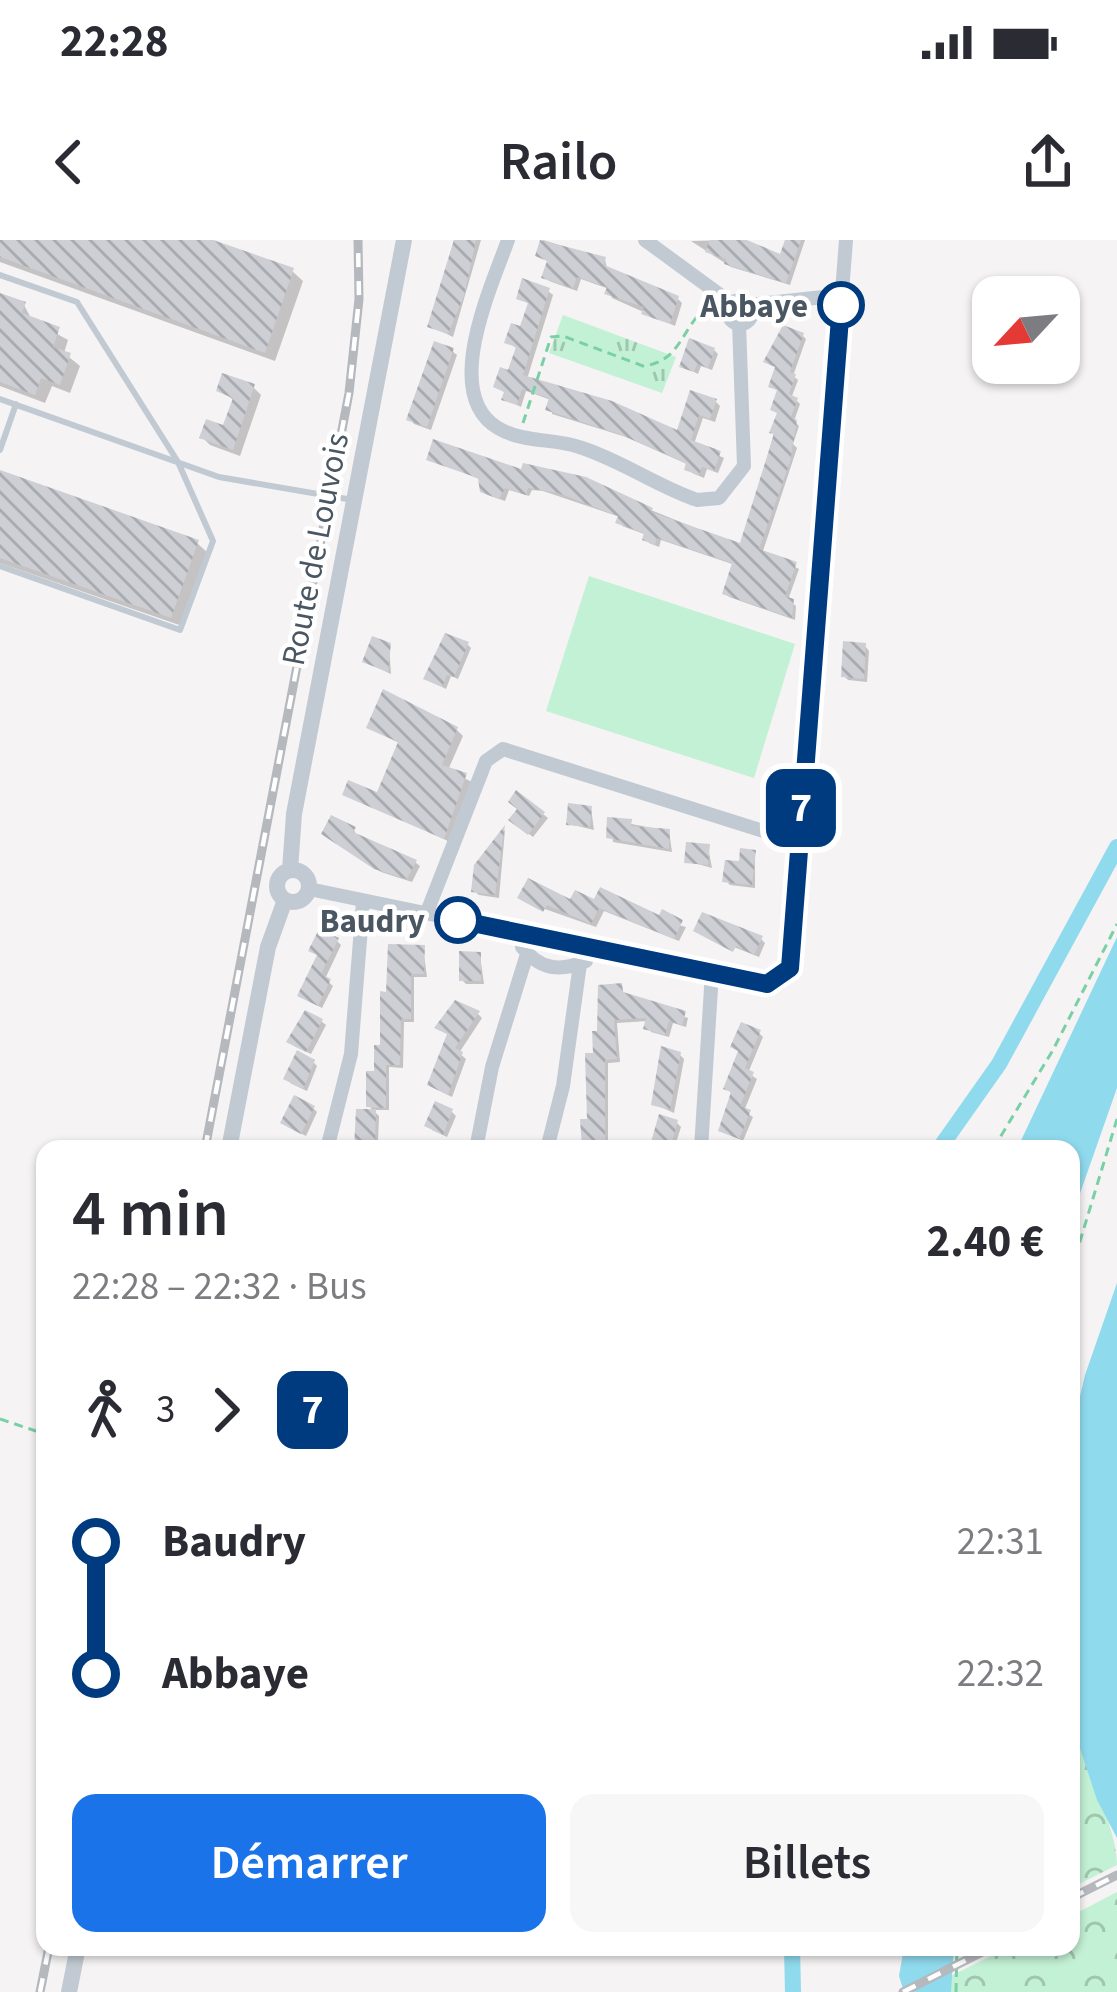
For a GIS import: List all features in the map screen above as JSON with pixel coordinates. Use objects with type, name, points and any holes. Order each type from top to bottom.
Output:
[{"type":"street","name":"Route de Louvois","points":[[290,870],[294,814],[404,240]]},
{"type":"street","points":[[508,240],[469,364],[471,390],[481,411],[496,428],[617,460],[668,490],[698,500],[719,499],[744,466],[739,323],[728,314],[727,300]]},
{"type":"street","points":[[645,240],[727,300],[749,305],[842,296]]},
{"type":"street","points":[[309,889],[767,984],[790,968],[846,240]]},
{"type":"street","points":[[739,323],[751,316],[749,305]]},
{"type":"street","points":[[427,913],[486,761],[503,749],[798,842]]},
{"type":"street","points":[[231,1140],[268,947],[285,901],[277,883],[290,870],[304,874],[309,889]]},
{"type":"street","points":[[285,901],[300,901],[309,889]]},
{"type":"street","points":[[329,1140],[350,1054],[363,902]]},
{"type":"street","points":[[512,933],[526,954],[563,970],[605,953]]},
{"type":"street","points":[[478,1140],[492,1067],[526,954]]},
{"type":"street","points":[[549,1140],[563,1086],[580,964]]},
{"type":"street","points":[[702,1140],[712,972]]},
{"type":"street","points":[[69,1992],[76,1956]]},
{"type":"lane","points":[[0,274],[77,302],[178,462],[212,541],[180,630],[0,566]]},
{"type":"lane","points":[[0,400],[229,479],[353,500]]},
{"type":"lane","points":[[0,450],[16,404]]},
{"type":"path","points":[[519,436],[551,337],[563,336],[643,366],[656,365],[675,355],[691,323],[727,300]]},
{"type":"path","points":[[998,1140],[1053,1050],[1117,924]]},
{"type":"path","points":[[1080,1241],[1117,1119]]},
{"type":"path","points":[[0,1419],[36,1431]]},
{"type":"path","points":[[956,1992],[957,1956]]},
{"type":"green space","points":[[563,315],[676,357],[662,393],[549,353]]},
{"type":"green space","points":[[589,576],[795,644],[754,778],[546,711]]},
{"type":"green space","points":[[1080,1745],[1106,1814],[1117,1865],[1080,1884]]},
{"type":"green space","points":[[1117,1892],[1117,1992],[951,1992],[951,1976],[991,1956],[1080,1956],[1080,1911]]},
{"type":"water","points":[[1117,937],[1117,1088],[1080,1193],[1080,1140],[1021,1140]]},
{"type":"water","points":[[1117,1283],[1117,1838],[1097,1800],[1080,1748],[1080,1396]]},
{"type":"water","points":[[902,1956],[953,1956],[951,1992],[904,1992],[899,1976]]},
{"type":"building","points":[[0,240],[213,240],[294,268],[265,353],[0,257]]},
{"type":"building","points":[[454,240],[476,240],[464,296],[448,334],[427,327]]},
{"type":"building","points":[[540,240],[606,257],[604,265],[679,296],[670,324],[641,314],[644,307],[604,294],[607,287],[577,277],[573,288],[541,278],[547,261],[535,256]]},
{"type":"building","points":[[710,240],[747,240],[780,254],[785,240],[801,240],[786,283],[724,264],[726,259],[705,252]]},
{"type":"building","points":[[522,278],[550,288],[523,375],[612,401],[677,430],[690,390],[717,399],[710,419],[699,415],[691,440],[721,451],[714,471],[702,467],[699,475],[684,470],[686,463],[619,434],[545,410],[549,398],[522,389],[517,405],[501,400],[504,392],[493,387],[500,367],[508,370],[516,347],[504,343],[511,323],[520,326],[528,303],[516,299]]},
{"type":"building","points":[[0,293],[26,302],[22,313],[60,327],[53,347],[71,353],[60,385],[41,378],[35,395],[0,382]]},
{"type":"building","points":[[783,325],[804,333],[790,372],[796,374],[789,394],[798,398],[791,417],[797,420],[790,462],[759,549],[797,562],[785,596],[794,599],[792,618],[722,594],[732,563],[657,538],[655,545],[642,540],[644,533],[615,523],[618,516],[558,493],[528,488],[526,495],[505,488],[499,499],[480,492],[478,478],[426,460],[433,439],[521,469],[523,463],[586,477],[653,508],[651,512],[740,543],[777,413],[770,410],[777,390],[768,387],[775,367],[763,362]]},
{"type":"building","points":[[689,338],[715,348],[708,368],[697,364],[694,372],[679,367]]},
{"type":"building","points":[[434,341],[454,348],[427,427],[406,420]]},
{"type":"building","points":[[222,373],[255,384],[233,450],[199,438],[206,419],[223,425],[233,398],[216,391]]},
{"type":"building","points":[[0,470],[199,540],[171,618],[0,558]]},
{"type":"building","points":[[445,633],[469,642],[454,677],[447,675],[442,687],[423,679]]},
{"type":"building","points":[[372,636],[391,643],[388,672],[362,662]]},
{"type":"building","points":[[843,641],[866,643],[864,679],[841,677]]},
{"type":"building","points":[[383,689],[458,727],[442,765],[467,773],[444,839],[342,795],[348,780],[377,792],[398,742],[366,728]]},
{"type":"building","points":[[516,790],[545,812],[528,835],[508,820],[517,809],[508,802]]},
{"type":"building","points":[[568,803],[592,806],[590,827],[566,825]]},
{"type":"building","points":[[331,815],[356,827],[353,832],[417,860],[407,879],[374,869],[321,834]]},
{"type":"building","points":[[607,817],[632,819],[631,826],[670,829],[669,849],[606,838]]},
{"type":"building","points":[[505,825],[495,895],[471,892],[474,865]]},
{"type":"building","points":[[686,842],[710,844],[708,865],[684,863]]},
{"type":"building","points":[[740,848],[756,850],[752,885],[722,882],[725,860],[739,861]]},
{"type":"building","points":[[528,878],[570,899],[575,890],[594,899],[600,887],[659,915],[662,909],[683,920],[674,939],[599,908],[591,924],[547,905],[543,912],[517,898]]},
{"type":"building","points":[[702,912],[763,936],[754,955],[736,946],[733,952],[693,931]]},
{"type":"building","points":[[319,929],[339,938],[321,974],[331,979],[318,1006],[297,996],[317,955],[308,951]]},
{"type":"building","points":[[388,944],[425,945],[424,974],[411,974],[411,1019],[401,1019],[400,1065],[386,1065],[386,1108],[366,1107],[366,1071],[374,1071],[374,1045],[380,1045],[380,991],[386,992]]},
{"type":"building","points":[[459,951],[481,952],[481,981],[459,981]]},
{"type":"building","points":[[622,983],[623,992],[686,1011],[682,1025],[669,1021],[665,1035],[643,1029],[646,1018],[614,1020],[617,1059],[605,1060],[605,1140],[581,1140],[580,1119],[587,1119],[585,1053],[593,1053],[598,985]]},
{"type":"building","points":[[455,1000],[480,1011],[455,1048],[463,1052],[448,1095],[427,1085],[447,1034],[434,1028]]},
{"type":"building","points":[[305,1010],[323,1019],[306,1052],[286,1042]]},
{"type":"building","points":[[741,1022],[761,1030],[745,1068],[754,1072],[740,1106],[751,1110],[739,1139],[718,1131],[731,1092],[723,1089],[738,1051],[730,1047]]},
{"type":"building","points":[[661,1046],[681,1052],[670,1110],[651,1105]]},
{"type":"building","points":[[297,1050],[315,1060],[303,1089],[283,1079]]},
{"type":"building","points":[[294,1095],[315,1106],[301,1134],[280,1123]]},
{"type":"building","points":[[435,1101],[453,1109],[443,1135],[424,1126]]},
{"type":"building","points":[[356,1109],[376,1109],[375,1140],[354,1140]]},
{"type":"building","points":[[659,1114],[678,1120],[672,1140],[652,1140]]},
{"type":"waterway","points":[[945,1140],[999,1064],[1117,847]]},
{"type":"waterway","points":[[792,1956],[793,1992]]},
{"type":"railway","points":[[207,1140],[349,393],[359,299],[358,240]]},
{"type":"railway","points":[[1080,1894],[1117,1875]]},
{"type":"railway","points":[[40,1992],[47,1956]]},
{"type":"railway","points":[[903,1992],[974,1956]]},
{"type":"bus line","name":"7","points":[[458,920],[767,984],[790,968],[841,305]]},
{"type":"place","name":"Abbaye","points":[[841,305]]},
{"type":"place","name":"Baudry","points":[[458,920]]}]
